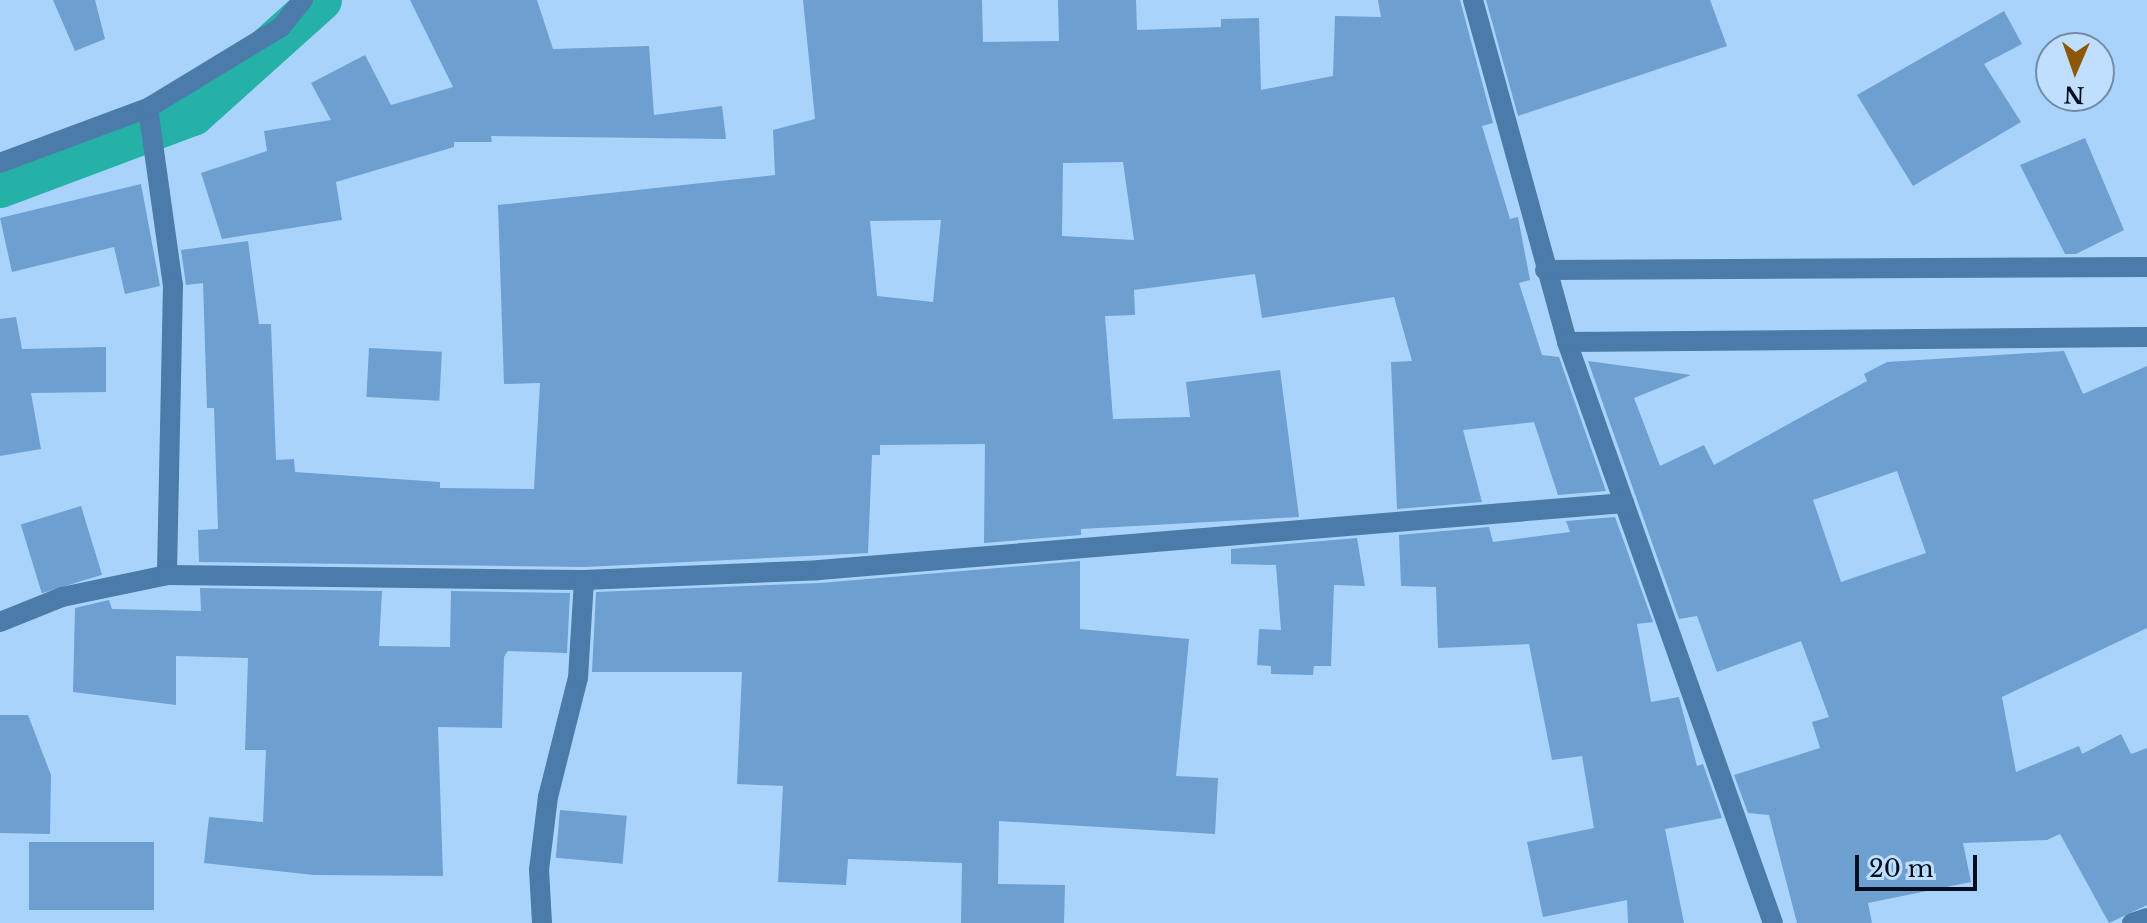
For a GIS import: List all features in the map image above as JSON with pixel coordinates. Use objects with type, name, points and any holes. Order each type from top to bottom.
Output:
[{"type":"street","points":[[0,163],[148,108],[281,27],[303,0]]},
{"type":"street","points":[[1473,0],[1567,342],[1773,923]]},
{"type":"street","points":[[148,108],[173,285],[167,575]]},
{"type":"street","points":[[1545,270],[2147,267]]},
{"type":"street","points":[[1567,342],[2147,337]]},
{"type":"street","points":[[0,622],[62,597],[167,575],[584,580],[819,570],[1624,503]]},
{"type":"street","points":[[542,923],[543,841],[578,678],[584,580]]},
{"type":"street","points":[[2132,923],[2147,918]]},
{"type":"building","points":[[53,0],[95,0],[105,39],[75,51]]},
{"type":"building","points":[[410,0],[537,0],[553,49],[649,46],[654,115],[722,106],[726,139],[491,136],[492,142],[454,142],[454,147],[336,182],[342,220],[222,239],[201,173],[267,151],[264,131],[331,120],[311,83],[365,55],[391,105],[453,87]]},
{"type":"building","points":[[803,0],[982,0],[983,42],[1059,41],[1058,0],[1136,0],[1137,30],[1221,27],[1221,19],[1259,18],[1261,90],[1333,76],[1335,16],[1381,17],[1378,0],[1460,0],[1493,123],[1482,126],[1510,219],[1518,217],[1530,280],[1519,283],[1542,355],[1559,357],[1606,491],[1558,495],[1534,422],[1463,430],[1482,502],[1397,509],[1391,362],[1412,361],[1394,297],[1262,318],[1255,274],[1134,290],[1135,315],[1105,316],[1113,419],[1190,417],[1186,382],[1280,370],[1299,517],[1081,529],[1081,535],[984,543],[985,444],[880,445],[880,455],[872,455],[868,553],[584,567],[199,562],[198,530],[218,529],[214,408],[207,408],[203,283],[186,285],[181,250],[248,241],[259,324],[271,324],[276,460],[294,459],[295,472],[440,482],[440,488],[534,489],[540,383],[504,384],[498,205],[775,175],[773,130],[815,119]],"holes":[[[1123,162],[1134,240],[1062,236],[1063,163]],[[941,220],[933,302],[877,296],[870,221]]]},
{"type":"building","points":[[1486,0],[1710,0],[1727,46],[1518,116]]},
{"type":"building","points":[[2004,11],[2022,44],[1984,64],[2021,122],[1913,186],[1857,95]]},
{"type":"building","points":[[2085,138],[2124,230],[2076,254],[2065,254],[2020,165]]},
{"type":"building","points":[[141,184],[160,286],[125,294],[114,247],[12,272],[0,218]]},
{"type":"building","points":[[16,317],[22,349],[106,347],[106,392],[31,393],[41,449],[0,456],[0,319]]},
{"type":"building","points":[[369,348],[442,352],[439,401],[366,397]]},
{"type":"building","points":[[2064,351],[2083,394],[2147,366],[2147,628],[2002,697],[2016,772],[2079,746],[2082,754],[2121,734],[2131,754],[2147,748],[2147,905],[2109,923],[2060,834],[2047,840],[1963,843],[1971,882],[1868,903],[1872,923],[1797,923],[1769,815],[1748,813],[1734,775],[1820,748],[1812,722],[1829,717],[1801,641],[1717,672],[1697,616],[1679,619],[1588,361],[1691,375],[1634,398],[1660,466],[1704,445],[1714,465],[1867,381],[1864,374],[1887,362]],"holes":[[[1897,471],[1926,553],[1841,582],[1813,500]]]},
{"type":"building","points":[[81,506],[102,575],[42,593],[21,524]]},
{"type":"building","points":[[1615,517],[1653,622],[1637,624],[1651,702],[1679,697],[1697,766],[1703,764],[1722,818],[1665,829],[1684,923],[1628,923],[1627,900],[1543,917],[1527,842],[1594,828],[1582,756],[1552,760],[1529,644],[1438,648],[1436,587],[1401,586],[1399,535],[1489,527],[1493,542],[1570,532],[1566,521]]},
{"type":"building","points":[[1357,538],[1365,586],[1334,585],[1331,666],[1314,666],[1313,675],[1271,674],[1271,666],[1257,665],[1259,629],[1281,630],[1276,565],[1231,564],[1231,549]]},
{"type":"building","points":[[1080,561],[1080,629],[1189,639],[1176,776],[1218,778],[1215,834],[999,821],[998,884],[1065,885],[1064,923],[961,923],[962,863],[848,859],[846,885],[778,882],[783,786],[737,784],[742,672],[592,672],[596,592],[820,583]]},
{"type":"building","points":[[200,588],[382,591],[379,646],[450,647],[451,591],[570,593],[567,653],[508,651],[504,657],[502,728],[438,727],[443,876],[314,875],[204,863],[209,817],[263,822],[266,750],[245,750],[248,658],[176,656],[176,705],[73,692],[75,608],[109,600],[112,609],[201,611]]},
{"type":"building","points":[[0,715],[28,715],[51,775],[50,834],[0,833]]},
{"type":"building","points":[[560,810],[627,816],[623,864],[556,858]]},
{"type":"building","points":[[29,842],[154,842],[154,910],[29,910]]},
{"type":"waterway","points":[[0,187],[193,115],[321,0]]}]
